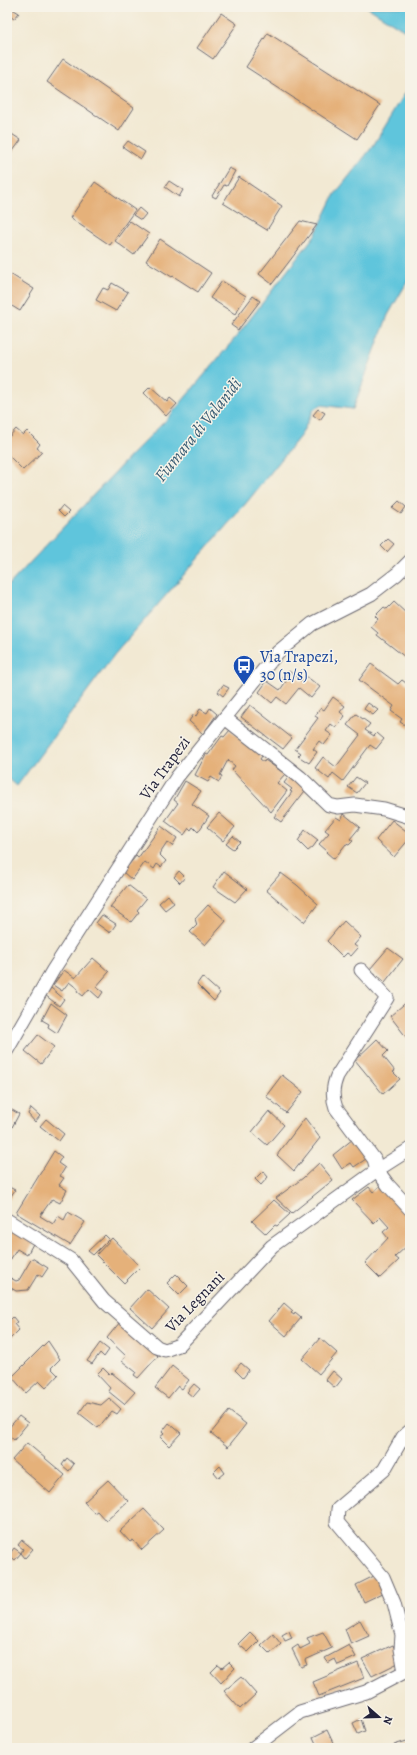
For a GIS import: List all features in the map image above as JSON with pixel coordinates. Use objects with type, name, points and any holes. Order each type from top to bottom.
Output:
[{"type":"street","name":"Via Trapezi","points":[[7,1050],[53,970],[177,777],[278,652],[312,624],[371,594],[397,574],[410,561]]},
{"type":"street","points":[[225,718],[300,777],[330,805],[338,807],[355,805],[384,809],[410,817]]},
{"type":"street","points":[[360,970],[387,998],[337,1076],[333,1087],[333,1099],[336,1108],[374,1159],[377,1170],[388,1185],[410,1209]]},
{"type":"street","name":"Via Legnani","points":[[7,1220],[71,1260],[104,1301],[157,1347],[164,1350],[179,1345],[272,1246],[377,1170],[410,1149]]},
{"type":"street","points":[[253,1748],[300,1712],[366,1692],[408,1673],[401,1649],[402,1635],[394,1603],[384,1577],[337,1522],[338,1509],[384,1470],[403,1437],[410,1431]]},
{"type":"water","points":[[367,7],[410,7],[410,34]]},
{"type":"water","name":"Fiumara di Valanidi","points":[[410,85],[410,277],[388,315],[353,409],[321,405],[314,409],[301,435],[247,502],[114,655],[17,786],[7,777],[7,587],[131,455],[168,418],[236,337],[315,235],[335,194],[373,146]]},
{"type":"building","points":[[9,7],[19,13],[14,19],[7,14]]},
{"type":"building","points":[[221,13],[237,24],[213,59],[197,48]]},
{"type":"building","points":[[268,33],[380,105],[357,139],[246,67]]},
{"type":"building","points":[[63,59],[134,108],[119,131],[47,82]]},
{"type":"building","points":[[7,131],[21,140],[13,151],[7,147]]},
{"type":"building","points":[[128,141],[145,152],[141,159],[123,147]]},
{"type":"building","points":[[229,168],[235,171],[227,186],[224,185],[216,198],[212,196]]},
{"type":"building","points":[[239,177],[282,206],[267,230],[223,203]]},
{"type":"building","points":[[169,181],[183,190],[179,197],[165,187]]},
{"type":"building","points":[[95,182],[135,210],[110,245],[70,218]]},
{"type":"building","points":[[139,208],[146,214],[141,220],[133,215]]},
{"type":"building","points":[[130,221],[149,234],[134,255],[115,241]]},
{"type":"building","points":[[300,221],[317,225],[272,284],[259,274]]},
{"type":"building","points":[[160,239],[211,273],[198,292],[146,261]]},
{"type":"building","points":[[7,272],[34,289],[20,311],[7,303]]},
{"type":"building","points":[[222,281],[246,296],[235,314],[210,298]]},
{"type":"building","points":[[112,283],[128,292],[116,311],[96,300],[103,288],[108,290]]},
{"type":"building","points":[[253,296],[260,301],[238,330],[231,325]]},
{"type":"building","points":[[150,387],[167,402],[170,398],[177,404],[166,416],[144,393]]},
{"type":"building","points":[[318,409],[325,413],[320,420],[313,415]]},
{"type":"building","points":[[16,429],[23,435],[27,431],[40,444],[37,448],[42,452],[23,470],[7,454],[7,439]]},
{"type":"building","points":[[399,501],[406,507],[401,514],[392,508]]},
{"type":"building","points":[[62,506],[69,512],[64,517],[58,511]]},
{"type":"building","points":[[388,539],[394,544],[387,552],[381,546]]},
{"type":"building","points":[[394,602],[408,615],[406,617],[410,621],[410,661],[377,635],[378,633],[371,627],[378,619],[375,616],[384,607],[387,609]]},
{"type":"building","points":[[371,664],[398,684],[402,680],[410,686],[410,728],[400,722],[402,719],[391,711],[394,706],[359,680]]},
{"type":"building","points":[[289,671],[302,682],[306,676],[320,687],[311,698],[299,688],[286,704],[277,697],[272,703],[259,692],[267,681],[280,690],[287,680],[283,678]]},
{"type":"building","points":[[223,685],[229,688],[223,696],[218,692]]},
{"type":"building","points":[[333,697],[345,706],[340,712],[345,716],[336,728],[331,724],[326,731],[332,735],[324,745],[319,741],[313,749],[317,752],[309,763],[298,756],[301,753],[295,749],[318,718],[315,716],[321,708],[324,710]]},
{"type":"building","points":[[368,703],[378,710],[373,715],[364,709]]},
{"type":"building","points":[[250,705],[292,738],[283,749],[241,717]]},
{"type":"building","points":[[210,708],[217,714],[203,734],[189,721],[194,714],[196,716],[200,709],[207,713]]},
{"type":"building","points":[[356,714],[370,724],[365,730],[374,736],[377,733],[384,739],[376,749],[370,745],[343,781],[333,773],[329,779],[315,768],[323,757],[336,767],[360,735],[347,725]]},
{"type":"building","points":[[230,730],[262,756],[260,759],[264,762],[265,760],[285,774],[277,783],[287,791],[271,812],[232,770],[235,766],[228,760],[220,775],[222,776],[219,782],[211,777],[208,782],[195,775],[206,754],[208,755],[222,736],[224,737]]},
{"type":"building","points":[[291,774],[308,787],[281,822],[274,817],[292,792],[290,791],[292,789],[284,783]]},
{"type":"building","points":[[356,777],[365,783],[357,793],[348,787]]},
{"type":"building","points":[[185,781],[201,791],[192,804],[209,816],[198,832],[193,827],[191,830],[189,828],[184,835],[165,821],[178,803],[174,800]]},
{"type":"building","points":[[219,813],[235,827],[223,841],[207,827]]},
{"type":"building","points":[[344,814],[360,827],[350,839],[353,841],[349,845],[346,844],[334,859],[319,844],[329,833],[325,830],[336,817],[341,820]]},
{"type":"building","points":[[392,820],[410,834],[410,838],[394,857],[376,840]]},
{"type":"building","points":[[161,826],[177,838],[172,846],[167,842],[159,854],[166,861],[161,867],[157,864],[154,869],[145,862],[132,880],[123,872],[136,856],[138,858]]},
{"type":"building","points":[[305,830],[318,840],[308,851],[298,841]]},
{"type":"building","points":[[233,836],[240,842],[233,849],[226,844]]},
{"type":"building","points":[[179,871],[185,877],[180,883],[174,877]]},
{"type":"building","points":[[224,871],[247,889],[235,902],[213,887]]},
{"type":"building","points":[[281,873],[318,904],[304,922],[266,890]]},
{"type":"building","points":[[128,885],[146,899],[137,910],[139,912],[131,922],[110,907]]},
{"type":"building","points":[[168,895],[174,903],[165,910],[159,903]]},
{"type":"building","points":[[208,905],[226,921],[205,945],[190,932],[197,925],[195,919]]},
{"type":"building","points":[[102,915],[116,924],[110,933],[96,923]]},
{"type":"building","points":[[344,921],[361,937],[354,945],[358,948],[351,956],[347,953],[343,957],[327,941]]},
{"type":"building","points":[[388,948],[403,959],[385,982],[370,969]]},
{"type":"building","points":[[93,958],[109,972],[96,987],[103,992],[99,998],[89,989],[83,996],[77,991],[78,989],[69,982],[62,991],[53,985],[64,970],[75,978]]},
{"type":"building","points":[[202,977],[220,993],[214,1001],[197,984]]},
{"type":"building","points":[[51,988],[64,999],[59,1006],[45,995]]},
{"type":"building","points":[[410,997],[410,1042],[390,1016],[409,1000],[408,999]]},
{"type":"building","points":[[51,1003],[67,1015],[57,1033],[48,1027],[49,1024],[42,1020]]},
{"type":"building","points":[[38,1035],[54,1047],[41,1064],[25,1051]]},
{"type":"building","points":[[377,1039],[388,1051],[383,1056],[395,1071],[393,1072],[400,1079],[383,1094],[355,1060]]},
{"type":"building","points":[[282,1075],[303,1092],[286,1113],[266,1096]]},
{"type":"building","points":[[7,1107],[19,1114],[9,1133],[7,1132]]},
{"type":"building","points":[[31,1108],[40,1116],[35,1122],[28,1114]]},
{"type":"building","points":[[269,1111],[284,1125],[267,1145],[252,1132]]},
{"type":"building","points":[[305,1118],[320,1138],[294,1171],[277,1155]]},
{"type":"building","points":[[46,1119],[64,1134],[59,1141],[40,1126]]},
{"type":"building","points":[[353,1139],[366,1159],[354,1167],[351,1163],[342,1169],[333,1155]]},
{"type":"building","points":[[54,1151],[62,1157],[58,1163],[65,1168],[60,1176],[64,1178],[59,1185],[67,1190],[60,1203],[52,1199],[40,1216],[53,1224],[58,1216],[64,1220],[68,1212],[85,1222],[70,1245],[16,1213]]},
{"type":"building","points":[[319,1163],[333,1180],[292,1213],[276,1198],[303,1178]]},
{"type":"building","points":[[263,1171],[268,1177],[261,1185],[255,1179]]},
{"type":"building","points":[[382,1184],[398,1200],[395,1203],[410,1218],[410,1243],[395,1257],[399,1260],[380,1278],[365,1263],[388,1238],[383,1232],[389,1227],[380,1217],[374,1223],[352,1200],[369,1187],[373,1192]]},
{"type":"building","points":[[7,1186],[15,1190],[7,1202]]},
{"type":"building","points":[[274,1200],[290,1214],[266,1234],[252,1221]]},
{"type":"building","points":[[12,1227],[35,1240],[27,1255],[17,1249],[7,1265],[7,1234]]},
{"type":"building","points":[[105,1235],[109,1239],[93,1255],[88,1251]]},
{"type":"building","points":[[112,1238],[140,1267],[124,1283],[96,1255]]},
{"type":"building","points":[[32,1258],[48,1268],[42,1277],[38,1274],[28,1290],[16,1291],[8,1286],[7,1288],[7,1276],[16,1281],[19,1280]]},
{"type":"building","points":[[176,1274],[188,1286],[179,1295],[167,1283]]},
{"type":"building","points":[[147,1289],[169,1309],[152,1328],[130,1308]]},
{"type":"building","points":[[284,1303],[293,1311],[291,1313],[294,1315],[295,1313],[301,1318],[286,1336],[269,1321]]},
{"type":"building","points":[[7,1317],[10,1320],[13,1317],[17,1322],[14,1324],[19,1330],[7,1342]]},
{"type":"building","points":[[120,1322],[158,1356],[138,1378],[134,1375],[136,1372],[122,1361],[126,1356],[107,1338]]},
{"type":"building","points":[[320,1338],[337,1353],[319,1374],[302,1359]]},
{"type":"building","points":[[48,1341],[60,1359],[51,1368],[58,1375],[46,1388],[39,1381],[26,1393],[12,1377]]},
{"type":"building","points":[[100,1343],[109,1350],[104,1357],[100,1353],[92,1364],[87,1361]]},
{"type":"building","points":[[241,1363],[249,1370],[243,1378],[235,1370]]},
{"type":"building","points":[[172,1366],[189,1380],[182,1389],[178,1386],[168,1398],[155,1388]]},
{"type":"building","points":[[103,1368],[110,1375],[112,1373],[135,1392],[124,1404],[108,1391],[110,1388],[97,1374]]},
{"type":"building","points":[[333,1371],[342,1379],[335,1388],[326,1380]]},
{"type":"building","points":[[194,1384],[200,1389],[193,1397],[187,1392]]},
{"type":"building","points":[[109,1398],[121,1409],[117,1414],[112,1411],[98,1428],[79,1413],[87,1402],[101,1405]]},
{"type":"building","points":[[229,1411],[246,1424],[228,1447],[211,1433]]},
{"type":"building","points":[[19,1416],[28,1423],[14,1440],[7,1434],[7,1430]]},
{"type":"building","points":[[169,1423],[181,1433],[169,1446],[160,1437],[164,1434],[162,1432]]},
{"type":"building","points":[[27,1443],[65,1475],[50,1493],[12,1460]]},
{"type":"building","points":[[67,1458],[74,1464],[69,1471],[62,1465]]},
{"type":"building","points":[[220,1466],[225,1473],[219,1478],[214,1472]]},
{"type":"building","points":[[108,1480],[128,1501],[106,1521],[97,1511],[94,1513],[84,1502]]},
{"type":"building","points":[[144,1509],[164,1530],[142,1550],[133,1540],[130,1542],[120,1531]]},
{"type":"building","points":[[22,1540],[33,1549],[25,1558],[21,1553],[23,1549],[18,1545]]},
{"type":"building","points":[[14,1548],[21,1553],[15,1560],[9,1555]]},
{"type":"building","points":[[378,1574],[387,1591],[364,1602],[356,1585]]},
{"type":"building","points":[[360,1620],[369,1636],[351,1644],[345,1629]]},
{"type":"building","points":[[289,1631],[292,1638],[285,1641],[282,1635]]},
{"type":"building","points":[[250,1632],[259,1641],[248,1652],[238,1644]]},
{"type":"building","points":[[323,1632],[332,1648],[305,1660],[307,1665],[301,1667],[292,1649],[298,1645],[300,1649],[310,1644],[307,1638]]},
{"type":"building","points":[[273,1634],[281,1644],[270,1654],[261,1645]]},
{"type":"building","points":[[410,1641],[410,1657],[407,1658],[405,1643]]},
{"type":"building","points":[[349,1645],[356,1657],[338,1665],[335,1659],[328,1663],[325,1658]]},
{"type":"building","points":[[393,1645],[400,1662],[372,1676],[362,1659]]},
{"type":"building","points":[[229,1662],[235,1668],[221,1683],[211,1672],[218,1665],[222,1668]]},
{"type":"building","points":[[358,1663],[364,1678],[319,1696],[313,1682]]},
{"type":"building","points":[[241,1677],[256,1694],[240,1709],[224,1691]]},
{"type":"building","points":[[361,1719],[365,1731],[358,1734],[353,1723]]},
{"type":"building","points":[[327,1730],[335,1747],[318,1748],[313,1737]]},
{"type":"building","points":[[410,1740],[410,1748],[395,1748],[394,1745]]},
{"type":"place","name":"Via Trapezi, 30 (n/s)","points":[[244,686]]}]
